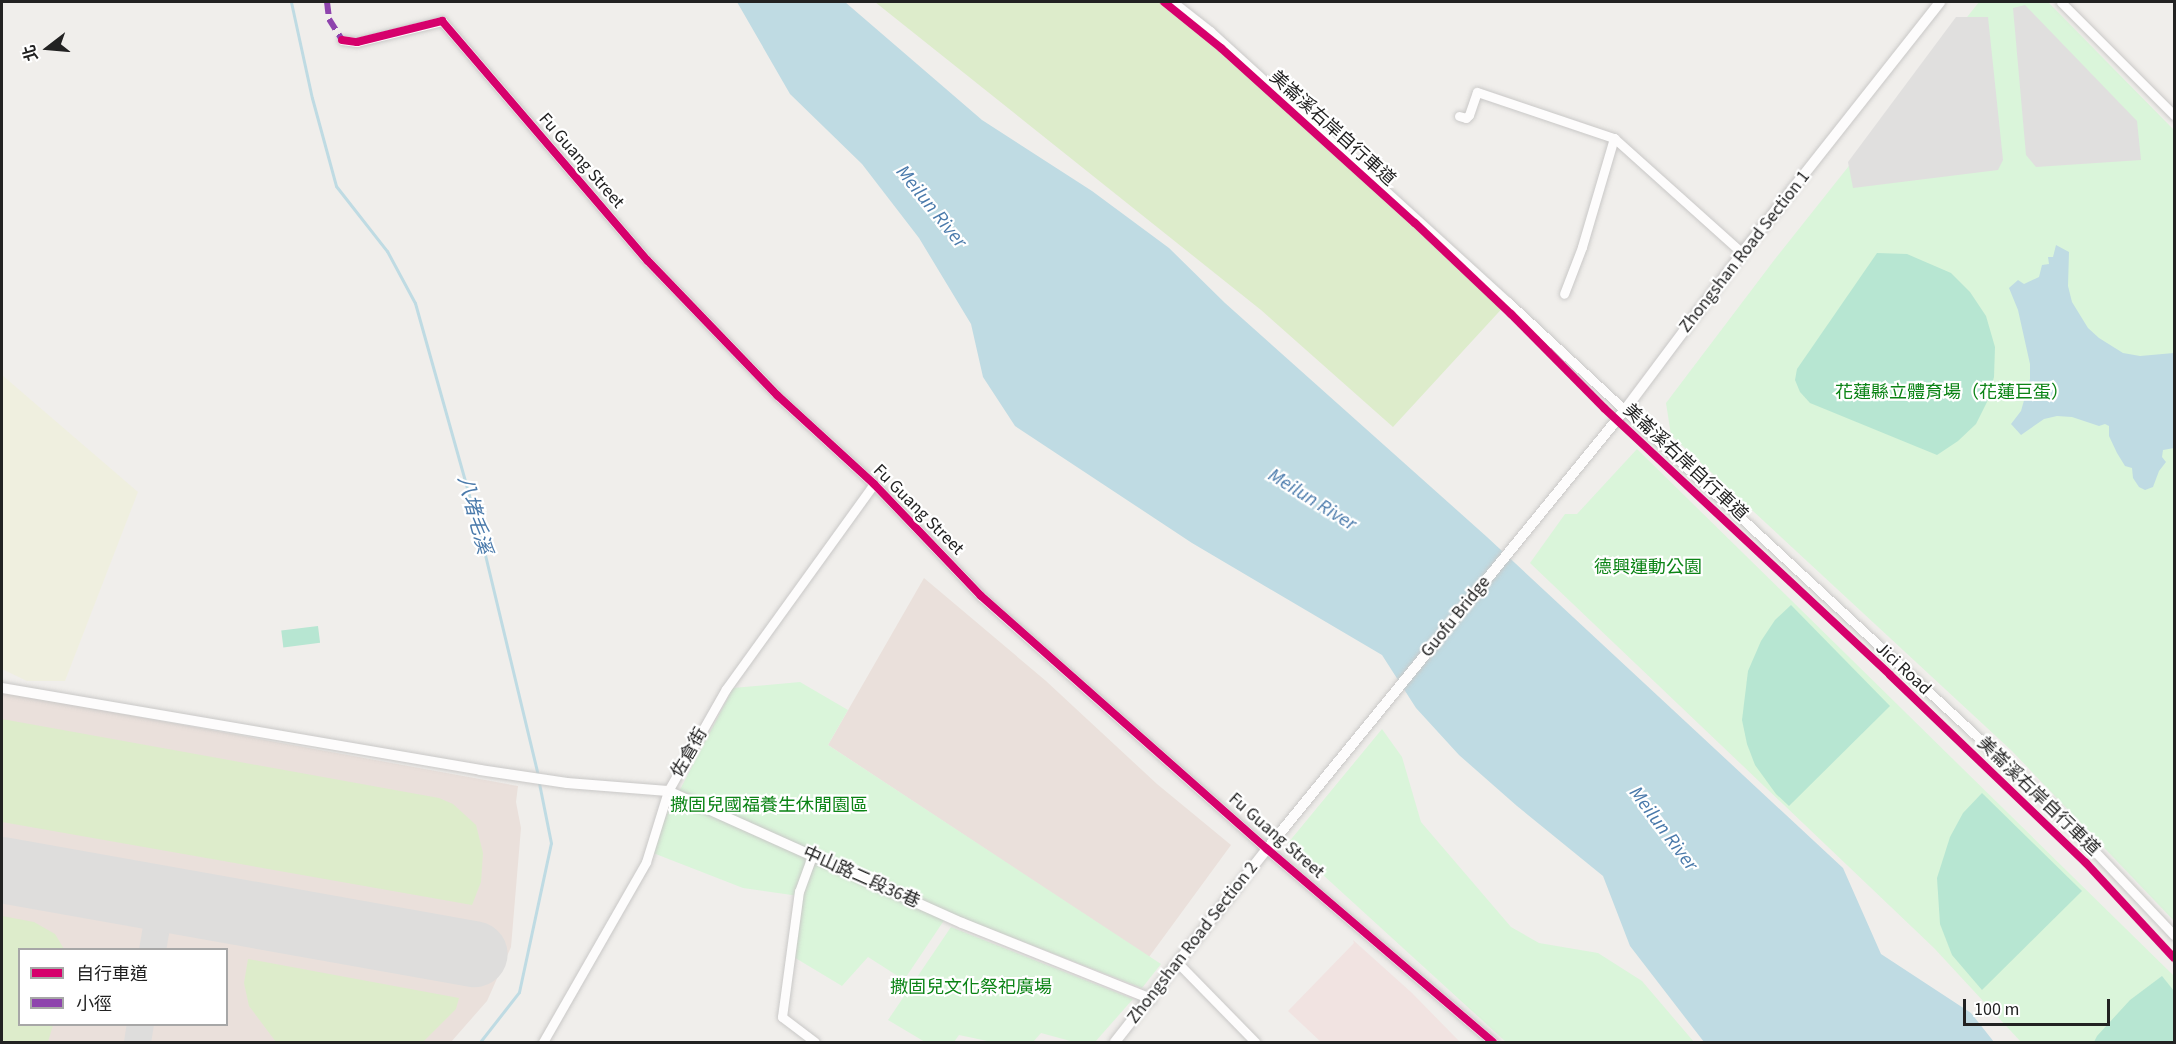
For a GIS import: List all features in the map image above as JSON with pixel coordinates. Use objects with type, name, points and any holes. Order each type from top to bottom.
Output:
[{"type":"street","name":"Jici Road","points":[[1173,2],[1254,71],[2051,805],[2175,935]]},
{"type":"street","name":"Zhongshan Road Section 1","points":[[1549,502],[1624,411],[1742,253],[1940,2]]},
{"type":"street","points":[[2061,2],[2175,115]]},
{"type":"street","name":"Fu Guang Street","points":[[342,40],[357,42],[441,21],[648,261],[778,396],[874,484],[981,596],[1267,849],[1493,1042]]},
{"type":"street","points":[[1459,116],[1466,118],[1469,115],[1477,92],[1614,138],[1742,253]]},
{"type":"street","points":[[1564,294],[1582,247],[1614,138]]},
{"type":"street","name":"佐倉街","points":[[543,1042],[646,862],[668,791],[726,689],[874,484]]},
{"type":"street","name":"Guofu Bridge","points":[[1362,732],[1549,502]]},
{"type":"street","name":"中山路二段36巷","points":[[2,688],[567,783],[668,791],[962,923],[1151,999]]},
{"type":"street","name":"Zhongshan Road Section 2","points":[[1115,1042],[1362,732]]},
{"type":"street","points":[[812,856],[799,891],[792,959],[782,1017],[815,1042]]},
{"type":"street","points":[[1179,963],[1255,1042]]},
{"type":"shaded area","points":[[2025,5],[2137,121],[2141,160],[2036,167],[2026,155],[2013,8]]},
{"type":"shaded area","points":[[1956,17],[1988,17],[2003,160],[1998,170],[1853,188],[1848,162]]},
{"type":"shaded area","points":[[924,578],[1046,681],[1157,784],[1231,845],[1149,957],[828,745]]},
{"type":"shaded area","points":[[2,692],[518,786],[516,802],[521,828],[511,947],[487,1001],[451,1042],[2,1042]]},
{"type":"shaded area","points":[[1353,940],[1412,993],[1460,1042],[1321,1042],[1288,1011],[1354,943]]},
{"type":"green space","points":[[875,2],[1169,2],[1508,302],[1393,427],[1261,310]]},
{"type":"green space","name":"花蓮縣立體育場（花蓮巨蛋）","points":[[1979,2],[2048,2],[2174,130],[2174,921],[2012,751],[1671,435],[1666,403],[1775,259]]},
{"type":"green space","points":[[1877,253],[1907,254],[1951,273],[1970,292],[1986,316],[1995,347],[1994,377],[1987,402],[1976,424],[1958,441],[1937,455],[1810,403],[1800,392],[1795,380],[1797,369]]},
{"type":"green space","points":[[2,375],[138,492],[65,681],[27,681],[2,669]]},
{"type":"green space","name":"德興運動公園","points":[[1637,449],[2174,976],[2174,1042],[2021,1042],[1934,948],[1530,563],[1565,514],[1577,514]]},
{"type":"green space","points":[[1791,605],[1890,706],[1789,806],[1776,794],[1755,765],[1747,744],[1742,720],[1748,671],[1761,641],[1775,620]]},
{"type":"green space","points":[[318,626],[320,643],[283,647],[281,631]]},
{"type":"green space","name":"撒固兒國福養生休閒園區","points":[[800,682],[848,710],[828,745],[1161,964],[1142,988],[949,913],[904,980],[868,957],[842,986],[792,956],[799,896],[743,888],[648,851],[733,688]]},
{"type":"green space","points":[[2,719],[439,798],[453,804],[476,825],[483,853],[481,882],[472,905],[2,822]]},
{"type":"green space","points":[[1382,729],[1402,757],[1421,822],[1511,927],[1539,943],[1598,953],[1642,981],[1694,1042],[1506,1042],[1288,843]]},
{"type":"green space","points":[[1982,793],[2082,891],[1982,990],[1952,955],[1940,924],[1937,878],[1950,837],[1963,813]]},
{"type":"green space","points":[[2,916],[34,922],[55,934],[63,948],[18,948],[18,1026],[53,1026],[48,1042],[2,1042]]},
{"type":"green space","name":"撒固兒文化祭祀廣場","points":[[951,927],[1133,999],[1095,1042],[1074,1042],[1041,1033],[1033,1042],[992,1042],[959,1035],[954,1042],[925,1042],[888,1020]]},
{"type":"green space","points":[[248,959],[459,998],[456,1009],[423,1042],[276,1042],[249,1006],[244,983]]},
{"type":"green space","points":[[2162,976],[2174,991],[2174,1042],[2094,1042],[2130,1000]]},
{"type":"water","name":"Meilun River","points":[[737,2],[845,2],[982,120],[1092,191],[1169,248],[1225,303],[1487,537],[1843,868],[1881,954],[1971,1013],[1994,1042],[1704,1042],[1630,946],[1603,876],[1459,755],[1416,708],[1382,655],[1192,543],[1015,426],[983,377],[971,324],[919,238],[862,164],[790,94]]},
{"type":"water","points":[[2056,245],[2069,252],[2068,286],[2072,302],[2088,328],[2123,353],[2140,356],[2174,353],[2174,448],[2163,450],[2162,457],[2166,462],[2159,471],[2153,487],[2145,490],[2139,487],[2133,478],[2132,468],[2125,466],[2117,453],[2109,436],[2109,426],[2105,424],[2099,426],[2072,417],[2057,416],[2044,419],[2021,435],[2011,424],[2021,411],[2030,379],[2030,364],[2018,310],[2009,288],[2018,280],[2024,284],[2039,277],[2042,265],[2049,264],[2048,257],[2053,257]]},
{"type":"waterway","name":"八堵毛溪","points":[[291,2],[312,98],[336,186],[387,251],[415,303],[481,538],[538,776]]},
{"type":"waterway","name":"八堵毛溪","points":[[480,1042],[519,992],[551,843],[539,783]]},
{"type":"taxiway","points":[[152,948],[161,898]]},
{"type":"taxiway","points":[[137,1042],[140,1026]]},
{"type":"runway","points":[[2,870],[475,954]]},
{"type":"marked path","points":[[327,2],[329,19],[342,40]]},
{"type":"cycle path","name":"美崙溪右岸自行車道","points":[[1164,2],[1221,48],[1415,223],[1511,314],[1604,408],[1890,675],[2086,863],[2174,958]]},
{"type":"cycle path","points":[[342,40],[357,42],[442,21],[648,261],[778,396],[874,484],[981,596],[1267,849],[1493,1042]]}]
